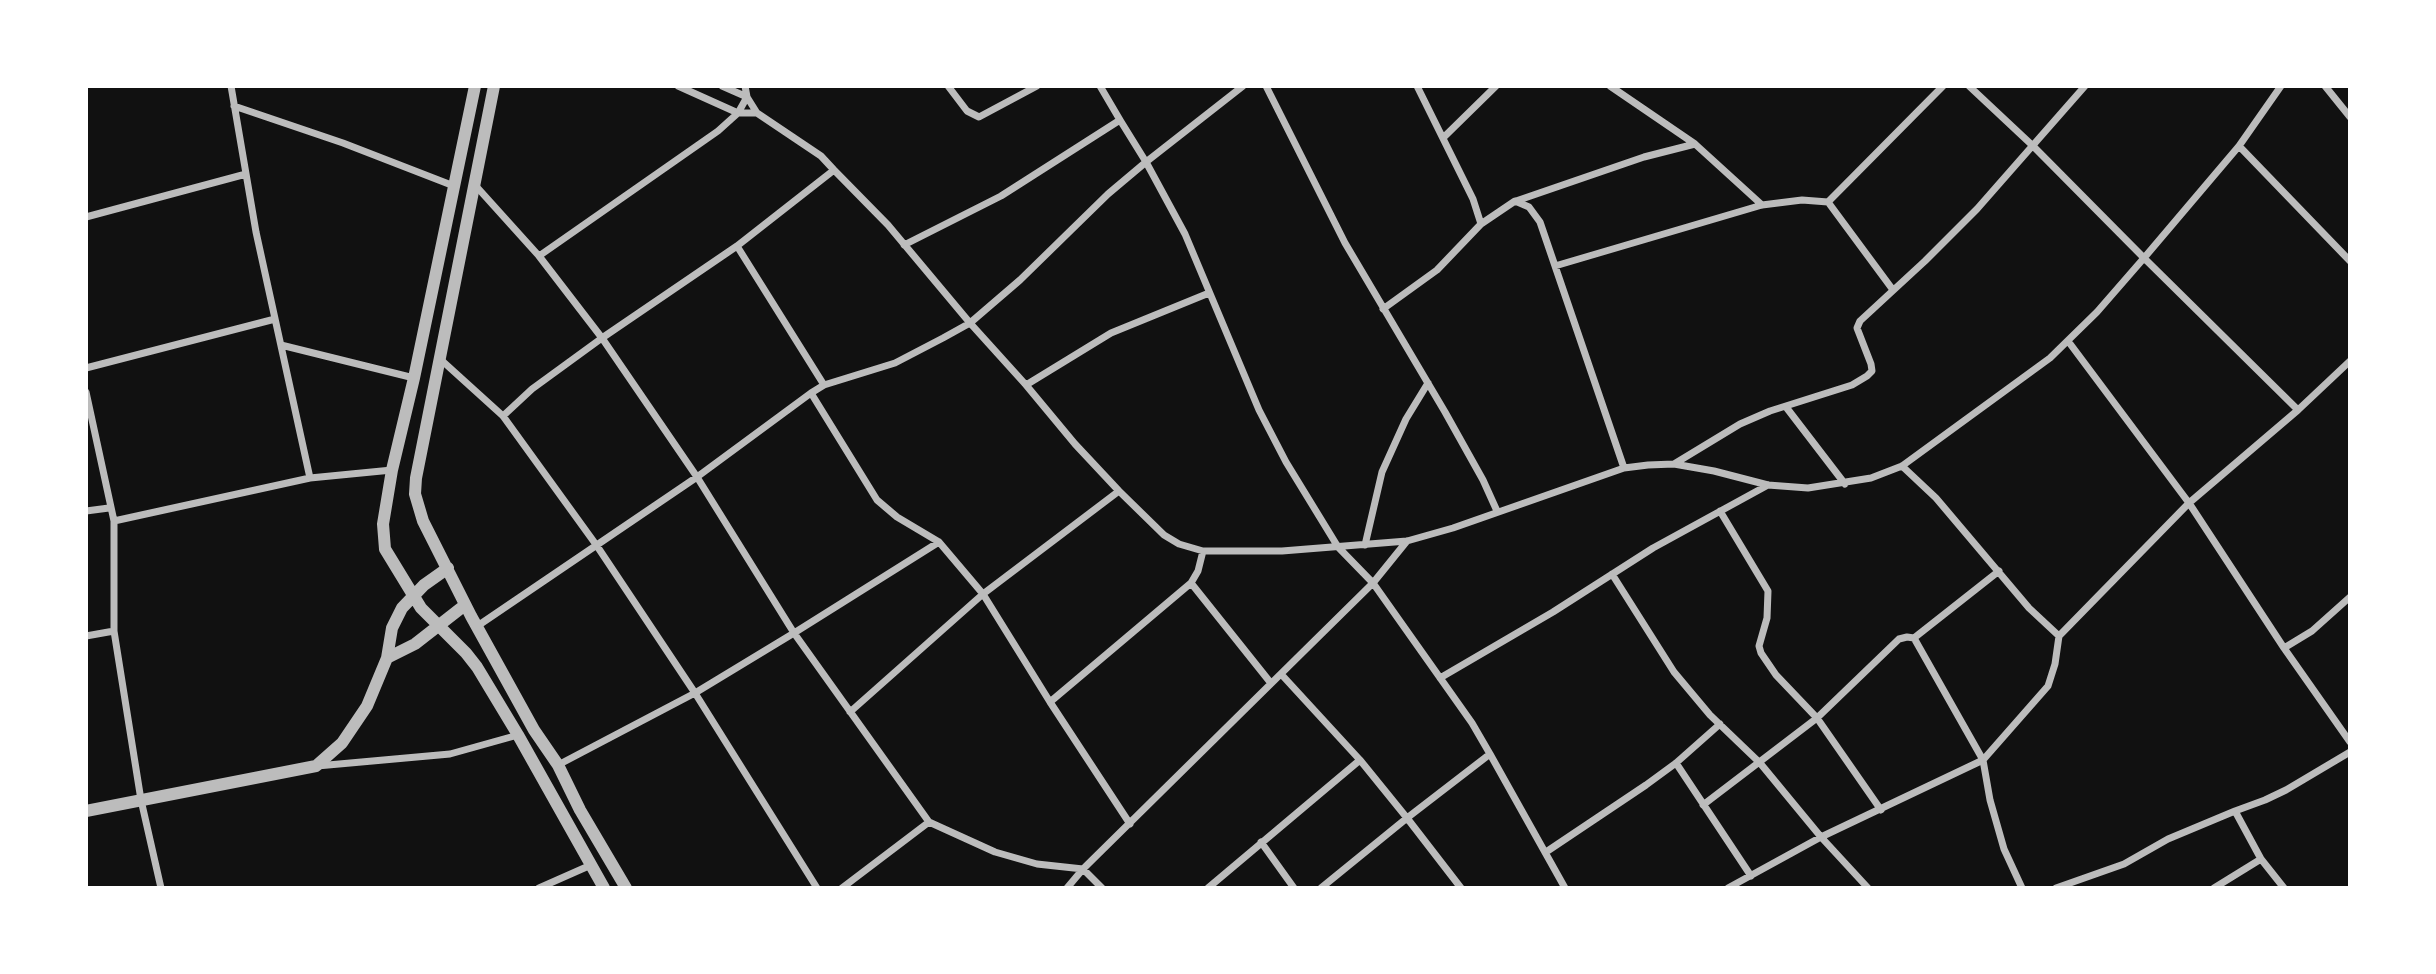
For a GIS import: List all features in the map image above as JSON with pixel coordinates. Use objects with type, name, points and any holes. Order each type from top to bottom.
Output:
[{"type":"street","points":[[231,86],[275,320],[310,478]]},
{"type":"street","points":[[475,86],[392,470],[383,524],[385,549],[412,596],[477,667],[519,735],[604,888]]},
{"type":"street","points":[[494,86],[415,478],[415,494],[423,521],[476,627],[534,730],[558,765],[580,810],[626,888]]},
{"type":"street","points":[[678,86],[738,113],[757,113]]},
{"type":"street","points":[[722,86],[747,97]]},
{"type":"street","points":[[746,86],[747,97],[757,113],[821,156],[904,245],[1026,384],[1074,444],[1119,491],[1164,535],[1179,544],[1203,551],[1282,551],[1407,541],[1453,528],[1624,468],[1674,464],[1768,485],[1808,488],[1871,478],[1902,466],[2050,358],[2097,312],[2238,146],[2281,86]]},
{"type":"street","points":[[948,86],[967,111],[979,117],[1037,86]]},
{"type":"street","points":[[1100,86],[1185,234],[1265,423],[1286,463],[1338,547],[1373,583],[1472,723],[1565,888]]},
{"type":"street","points":[[476,627],[697,477],[824,385],[895,363],[970,323],[1020,280],[1108,194],[1243,86]]},
{"type":"street","points":[[1266,86],[1345,243],[1428,383],[1483,480],[1497,511]]},
{"type":"street","points":[[1417,86],[1473,199],[1481,224]]},
{"type":"street","points":[[1444,137],[1496,86]]},
{"type":"street","points":[[1610,86],[1695,144],[1762,205]]},
{"type":"street","points":[[1555,266],[1762,205],[1796,200],[1828,202],[1943,86]]},
{"type":"street","points":[[1969,86],[2034,146],[2298,410]]},
{"type":"street","points":[[1674,464],[1740,424],[1770,411],[1853,385],[1872,371],[1857,328],[1863,317],[1977,208],[2085,86]]},
{"type":"street","points":[[2325,86],[2350,117]]},
{"type":"street","points":[[539,256],[719,131],[738,113],[747,97]]},
{"type":"street","points":[[234,106],[343,143],[454,186]]},
{"type":"street","points":[[904,245],[1001,195],[1120,120]]},
{"type":"street","points":[[1383,309],[1437,270],[1481,224],[1515,201],[1644,157],[1695,144]]},
{"type":"street","points":[[2238,146],[2350,261]]},
{"type":"street","points":[[503,416],[532,389],[737,246],[834,170]]},
{"type":"street","points":[[86,217],[246,174]]},
{"type":"street","points":[[474,183],[539,256],[602,338],[697,477],[794,633],[929,822],[995,852],[1037,864],[1083,869],[1102,888]]},
{"type":"street","points":[[1515,201],[1523,203],[1535,214],[1624,468]]},
{"type":"street","points":[[1828,202],[1893,290]]},
{"type":"street","points":[[737,246],[824,385]]},
{"type":"street","points":[[1026,384],[1111,333],[1209,293]]},
{"type":"street","points":[[86,368],[275,320]]},
{"type":"street","points":[[2068,341],[2189,503],[2284,648],[2350,742]]},
{"type":"street","points":[[281,345],[414,378]]},
{"type":"street","points":[[439,357],[503,416],[597,546],[695,693],[817,888]]},
{"type":"street","points":[[1732,887],[1821,837],[1983,760],[2048,686],[2055,664],[2059,636],[2189,503],[2298,410],[2350,361]]},
{"type":"street","points":[[1365,545],[1382,472],[1406,419],[1428,383]]},
{"type":"street","points":[[86,391],[109,508],[114,521],[114,631],[141,800],[161,888]]},
{"type":"street","points":[[811,393],[877,500],[897,517],[939,542],[983,594],[1130,824]]},
{"type":"street","points":[[1786,407],[1845,484]]},
{"type":"street","points":[[1902,466],[1936,498],[2029,608],[2059,636]]},
{"type":"street","points":[[114,521],[310,478],[392,470]]},
{"type":"street","points":[[1440,678],[1553,612],[1653,548],[1768,485]]},
{"type":"street","points":[[850,712],[983,594],[1119,491]]},
{"type":"street","points":[[86,511],[109,508]]},
{"type":"street","points":[[1720,511],[1768,591],[1767,618],[1759,646],[1761,653],[1776,675],[1817,718],[1881,810]]},
{"type":"street","points":[[1067,888],[1270,682],[1373,583],[1407,541]]},
{"type":"street","points":[[558,765],[695,693],[939,542]]},
{"type":"street","points":[[1050,702],[1191,583],[1198,571],[1203,551]]},
{"type":"street","points":[[316,766],[342,743],[367,706],[387,658],[392,628],[402,608],[412,596],[448,568]]},
{"type":"street","points":[[1703,805],[1817,718],[1899,639],[1914,638],[1999,571]]},
{"type":"street","points":[[1612,575],[1674,672],[1710,715],[1760,763],[1821,837],[1868,888]]},
{"type":"street","points":[[1191,583],[1270,682]]},
{"type":"street","points":[[2284,648],[2312,631],[2350,597]]},
{"type":"street","points":[[387,658],[405,650],[465,605]]},
{"type":"street","points":[[86,636],[114,631]]},
{"type":"street","points":[[1914,638],[1983,760],[1990,800],[2004,849],[2022,888]]},
{"type":"street","points":[[1281,674],[1360,760],[1461,888]]},
{"type":"street","points":[[1546,852],[1676,763],[1720,724]]},
{"type":"street","points":[[86,811],[316,766],[450,754],[519,735]]},
{"type":"street","points":[[2056,888],[2124,864],[2168,839],[2276,795],[2350,752]]},
{"type":"street","points":[[1321,888],[1490,754]]},
{"type":"street","points":[[1209,888],[1360,760]]},
{"type":"street","points":[[1676,763],[1751,876]]},
{"type":"street","points":[[2235,811],[2261,859],[2284,888]]},
{"type":"street","points":[[842,888],[929,822]]},
{"type":"street","points":[[1261,842],[1294,888]]},
{"type":"street","points":[[2214,888],[2261,859]]},
{"type":"street","points":[[539,888],[591,865]]}]
